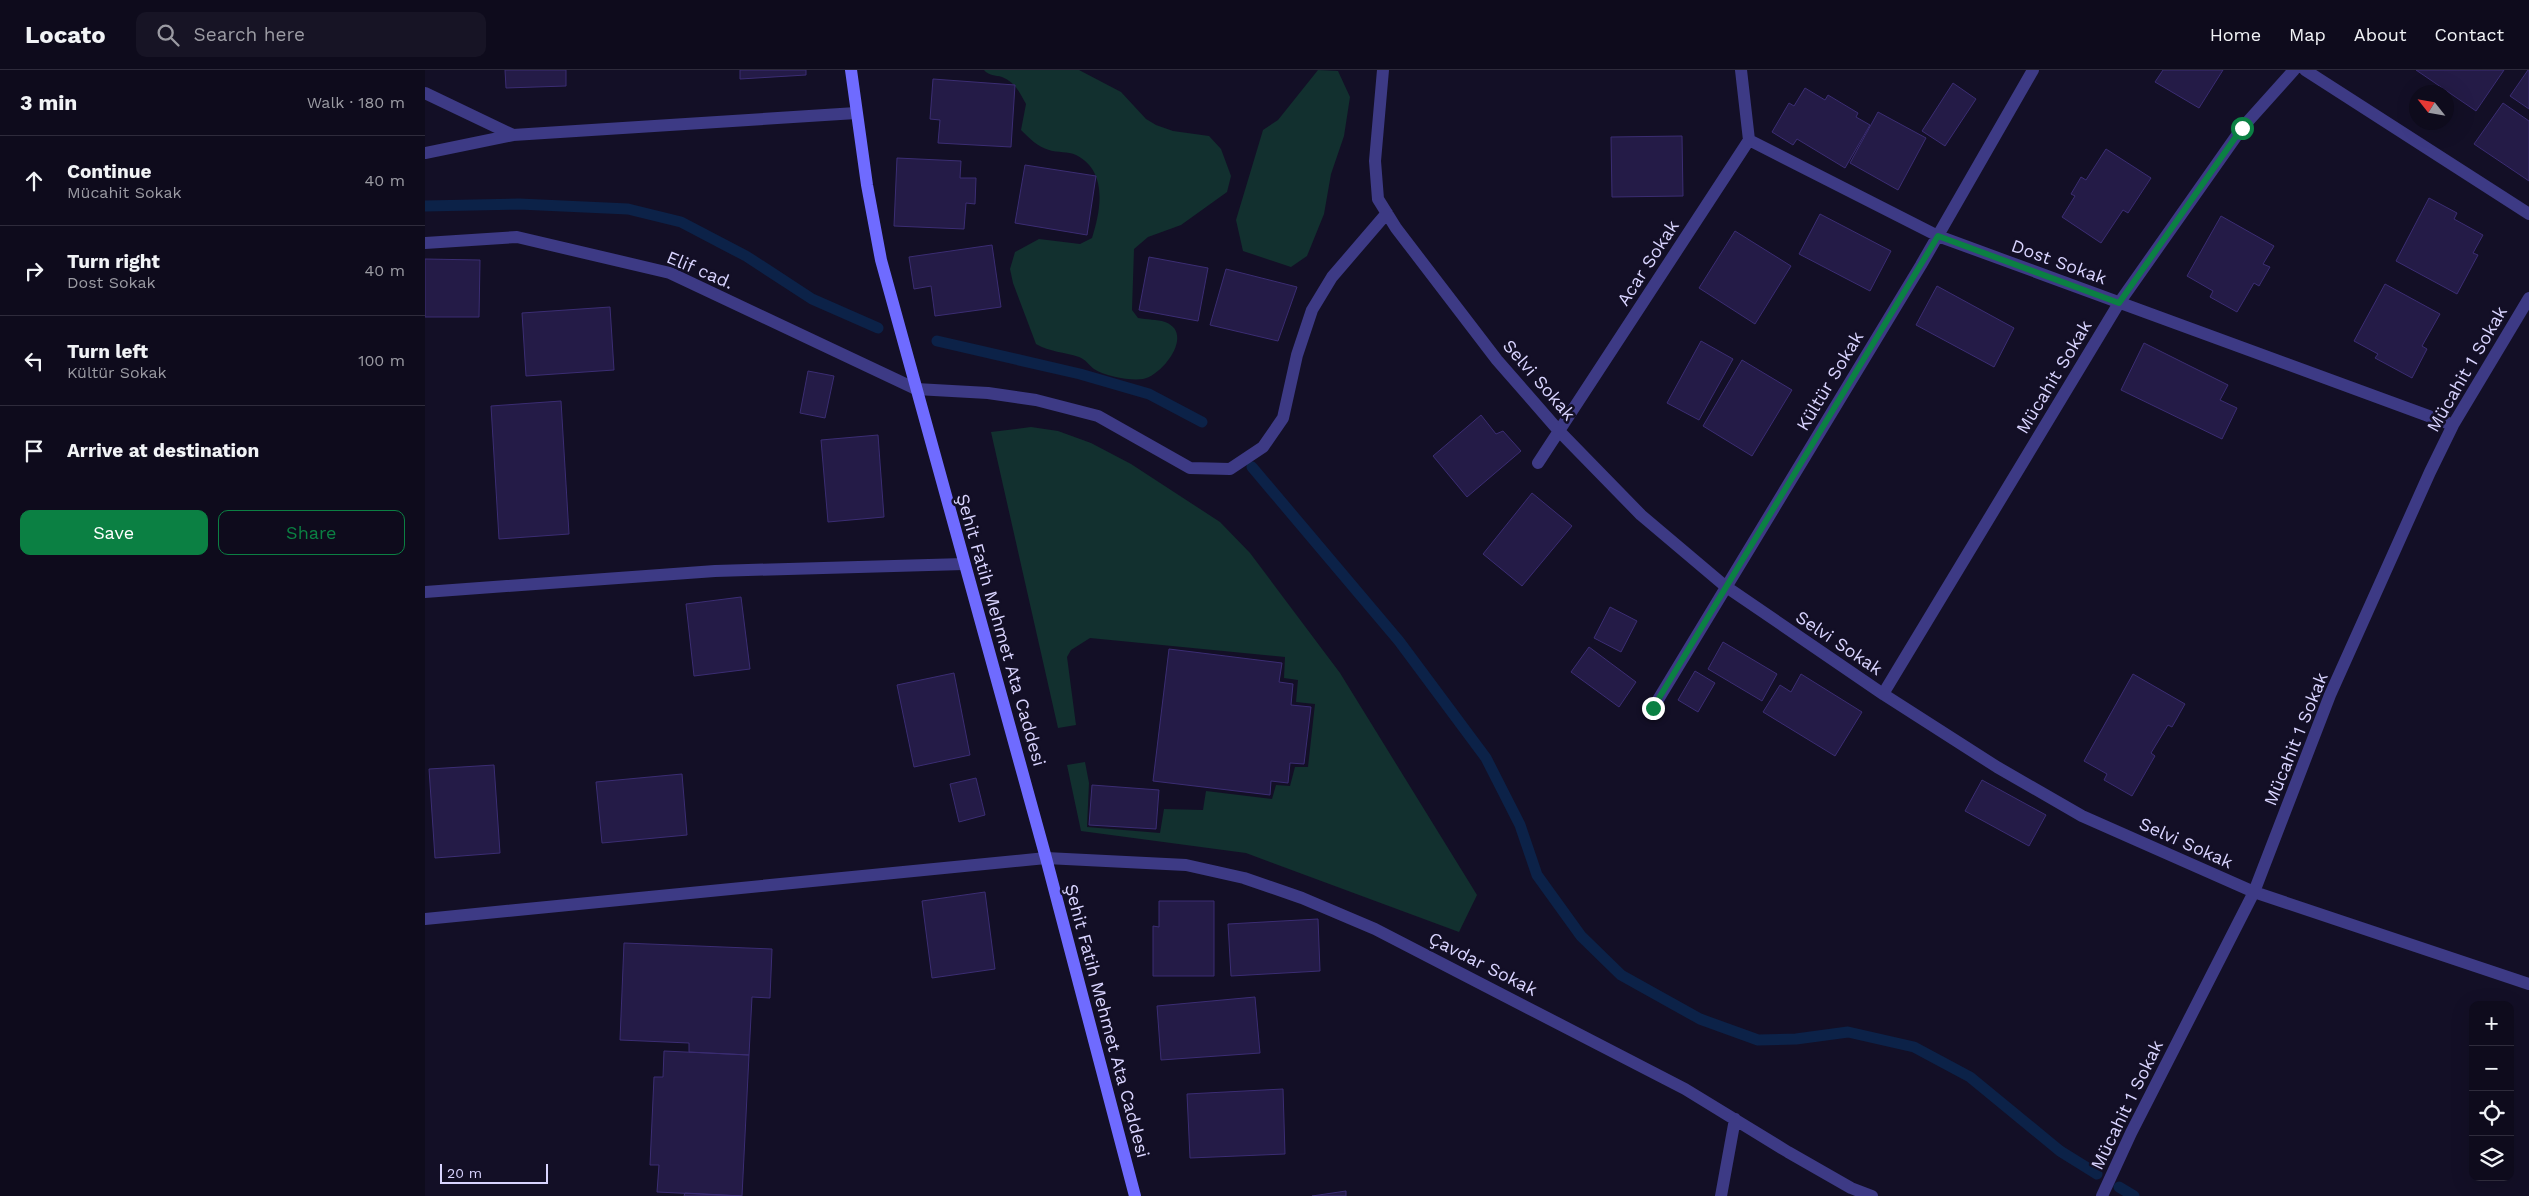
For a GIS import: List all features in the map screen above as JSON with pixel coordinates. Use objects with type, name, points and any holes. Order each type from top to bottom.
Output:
[{"type":"main road","name":"Şehit Fatih Mehmet Ata Caddesi","points":[[851,70],[867,185],[881,260],[1046,858],[1135,1196]]},
{"type":"street","name":"Selvi Sokak","points":[[1383,70],[1375,161],[1378,199],[1387,213],[1432,278],[1497,360],[1559,431],[1641,514],[1725,586],[1883,694],[1997,767],[2082,816],[2254,892],[2529,984]]},
{"type":"street","points":[[1741,70],[1749,140]]},
{"type":"street","name":"Kültür Sokak","points":[[1653,708],[1938,236],[2033,70]]},
{"type":"street","name":"Mücahit Sokak","points":[[1883,694],[2119,303],[2242,128],[2294,70]]},
{"type":"street","points":[[2305,70],[2529,214]]},
{"type":"street","points":[[425,93],[513,135]]},
{"type":"street","points":[[425,153],[513,135],[856,113]]},
{"type":"street","name":"Dost Sokak","points":[[1749,140],[1938,236],[2453,426]]},
{"type":"street","name":"Acar Sokak","points":[[1537,463],[1749,140]]},
{"type":"street","points":[[916,389],[988,393],[1036,400],[1098,416],[1190,468],[1230,469],[1263,447],[1283,418],[1297,355],[1312,310],[1333,277],[1387,213]]},
{"type":"street","name":"Elif cad.","points":[[425,243],[517,237],[670,273],[916,389]]},
{"type":"street","name":"Mücahit 1 Sokak","points":[[2101,1196],[2131,1133],[2254,892],[2330,696],[2453,426],[2529,298]]},
{"type":"street","points":[[425,592],[715,571],[965,564]]},
{"type":"street","name":"Çavdar Sokak","points":[[425,919],[1046,858],[1186,865],[1244,878],[1302,898],[1375,929],[1685,1089],[1851,1188],[1872,1196]]},
{"type":"street","points":[[1721,1196],[1735,1119]]},
{"type":"green space","points":[[984,70],[1079,70],[1121,92],[1146,119],[1156,125],[1173,131],[1209,136],[1221,149],[1231,176],[1227,192],[1181,225],[1148,237],[1134,249],[1132,310],[1138,318],[1165,322],[1173,327],[1177,335],[1173,353],[1167,362],[1151,376],[1143,379],[1125,379],[1111,376],[1099,372],[1079,357],[1036,344],[1013,283],[1010,269],[1015,252],[1039,239],[1080,244],[1092,238],[1099,204],[1097,181],[1093,171],[1086,162],[1076,155],[1045,149],[1024,133],[1021,130],[1026,104],[1019,92],[1007,79],[990,74]]},
{"type":"green space","points":[[1318,70],[1338,71],[1350,97],[1344,136],[1331,174],[1324,214],[1307,256],[1291,267],[1243,251],[1236,220],[1263,130],[1278,120]]},
{"type":"green space","points":[[1031,427],[1058,431],[1091,443],[1131,464],[1220,522],[1250,553],[1340,673],[1477,895],[1459,932],[1246,853],[1081,831],[1067,765],[1085,762],[1089,783],[1087,827],[1160,833],[1164,809],[1203,810],[1206,791],[1272,799],[1276,785],[1290,786],[1295,767],[1308,767],[1315,704],[1296,702],[1298,680],[1284,678],[1285,657],[1090,638],[1071,650],[1067,657],[1076,725],[1058,728],[991,432]]},
{"type":"building","points":[[505,70],[566,70],[566,86],[506,88]]},
{"type":"building","points":[[740,70],[806,70],[806,75],[740,79]]},
{"type":"building","points":[[2163,70],[2223,70],[2199,108],[2155,82]]},
{"type":"building","points":[[2416,70],[2504,70],[2476,111],[2454,96],[2454,85],[2438,85]]},
{"type":"building","points":[[2529,70],[2529,109],[2510,96]]},
{"type":"building","points":[[933,79],[1015,85],[1011,147],[938,143],[940,120],[930,119]]},
{"type":"building","points":[[1953,83],[1976,99],[1945,146],[1922,131]]},
{"type":"building","points":[[1805,88],[1825,100],[1828,95],[1858,113],[1856,117],[1870,125],[1845,168],[1797,139],[1793,145],[1772,132],[1789,103],[1794,106]]},
{"type":"building","points":[[2503,103],[2529,121],[2529,181],[2474,144]]},
{"type":"building","points":[[1878,112],[1926,138],[1898,190],[1850,163]]},
{"type":"building","points":[[1682,136],[1683,196],[1612,197],[1611,137]]},
{"type":"building","points":[[2106,149],[2151,178],[2128,213],[2123,210],[2101,243],[2062,217],[2075,196],[2071,194],[2081,177],[2086,180]]},
{"type":"building","points":[[897,158],[961,161],[960,178],[976,178],[975,204],[966,203],[964,229],[894,226]]},
{"type":"building","points":[[1025,165],[1096,176],[1087,235],[1015,223]]},
{"type":"building","points":[[2429,198],[2457,213],[2454,219],[2483,235],[2473,253],[2478,255],[2457,294],[2396,261]]},
{"type":"building","points":[[1820,214],[1891,251],[1870,291],[1799,254]]},
{"type":"building","points":[[2221,216],[2274,246],[2263,264],[2270,267],[2259,286],[2254,283],[2237,312],[2210,297],[2213,291],[2187,276]]},
{"type":"building","points":[[1735,231],[1791,266],[1755,324],[1699,288]]},
{"type":"building","points":[[992,245],[1001,307],[935,316],[931,286],[914,289],[909,257]]},
{"type":"building","points":[[1149,257],[1208,268],[1198,321],[1139,310]]},
{"type":"building","points":[[425,259],[480,260],[479,317],[425,317]]},
{"type":"building","points":[[1226,269],[1297,287],[1278,341],[1210,325]]},
{"type":"building","points":[[2385,284],[2440,314],[2422,346],[2427,349],[2412,378],[2375,358],[2378,354],[2354,341]]},
{"type":"building","points":[[1937,286],[2014,328],[1994,367],[1916,325]]},
{"type":"building","points":[[610,307],[614,370],[526,376],[522,313]]},
{"type":"building","points":[[1701,341],[1733,359],[1699,420],[1667,403]]},
{"type":"building","points":[[2144,343],[2228,385],[2220,400],[2237,408],[2222,439],[2121,390]]},
{"type":"building","points":[[1742,360],[1792,390],[1752,456],[1703,426]]},
{"type":"building","points":[[808,371],[834,376],[825,418],[800,413]]},
{"type":"building","points":[[561,401],[569,534],[499,539],[491,406]]},
{"type":"building","points":[[1481,415],[1496,434],[1503,431],[1521,451],[1467,497],[1433,456]]},
{"type":"building","points":[[878,435],[884,517],[828,522],[821,440]]},
{"type":"building","points":[[1532,493],[1572,526],[1522,586],[1483,554]]},
{"type":"building","points":[[741,597],[750,669],[694,676],[686,604]]},
{"type":"building","points":[[1610,607],[1637,621],[1621,652],[1594,638]]},
{"type":"building","points":[[1723,642],[1777,674],[1762,701],[1708,669]]},
{"type":"building","points":[[1589,647],[1636,682],[1619,707],[1571,672]]},
{"type":"building","points":[[1169,649],[1282,663],[1279,682],[1293,684],[1291,705],[1311,707],[1304,764],[1290,763],[1288,783],[1271,781],[1270,795],[1153,781]]},
{"type":"building","points":[[1695,671],[1715,683],[1698,712],[1678,700]]},
{"type":"building","points":[[954,673],[970,755],[914,767],[897,685]]},
{"type":"building","points":[[1801,674],[1862,712],[1835,756],[1763,712],[1780,685],[1791,692]]},
{"type":"building","points":[[2133,674],[2185,704],[2172,727],[2168,725],[2151,753],[2155,756],[2132,796],[2104,780],[2107,774],[2084,761]]},
{"type":"building","points":[[494,765],[500,853],[435,858],[429,769]]},
{"type":"building","points":[[682,774],[687,835],[602,843],[596,782]]},
{"type":"building","points":[[976,778],[985,815],[959,822],[950,784]]},
{"type":"building","points":[[1982,780],[2046,815],[2029,846],[1965,811]]},
{"type":"building","points":[[1092,785],[1159,790],[1156,829],[1089,825]]},
{"type":"building","points":[[985,892],[995,969],[932,978],[922,901]]},
{"type":"building","points":[[1159,901],[1214,901],[1214,976],[1153,976],[1153,926],[1159,927]]},
{"type":"building","points":[[1318,919],[1320,971],[1231,976],[1228,924]]},
{"type":"building","points":[[624,943],[772,949],[770,998],[752,997],[749,1055],[689,1052],[689,1043],[620,1040]]},
{"type":"building","points":[[1255,997],[1260,1053],[1161,1060],[1157,1006]]},
{"type":"building","points":[[664,1051],[749,1055],[742,1196],[657,1192],[659,1165],[650,1165],[654,1077],[663,1077]]},
{"type":"building","points":[[1283,1089],[1285,1154],[1190,1158],[1187,1094]]},
{"type":"building","points":[[1346,1191],[1346,1196],[1312,1196]]},
{"type":"building","points":[[685,1193],[742,1196],[684,1196]]},
{"type":"waterway","points":[[425,206],[519,204],[628,209],[681,222],[746,256],[812,299],[878,328]]},
{"type":"waterway","points":[[937,341],[1080,374],[1149,394],[1202,422]]},
{"type":"waterway","points":[[1252,467],[1399,641],[1486,758],[1520,825],[1537,875],[1581,936],[1621,975],[1700,1019],[1758,1040],[1796,1039],[1848,1032],[1914,1047],[1970,1077],[2060,1151],[2097,1174]]},
{"type":"waterway","points":[[2119,1187],[2134,1196]]},
{"type":"route","points":[[1653,708],[1938,236],[2119,303],[2242,128]]}]
